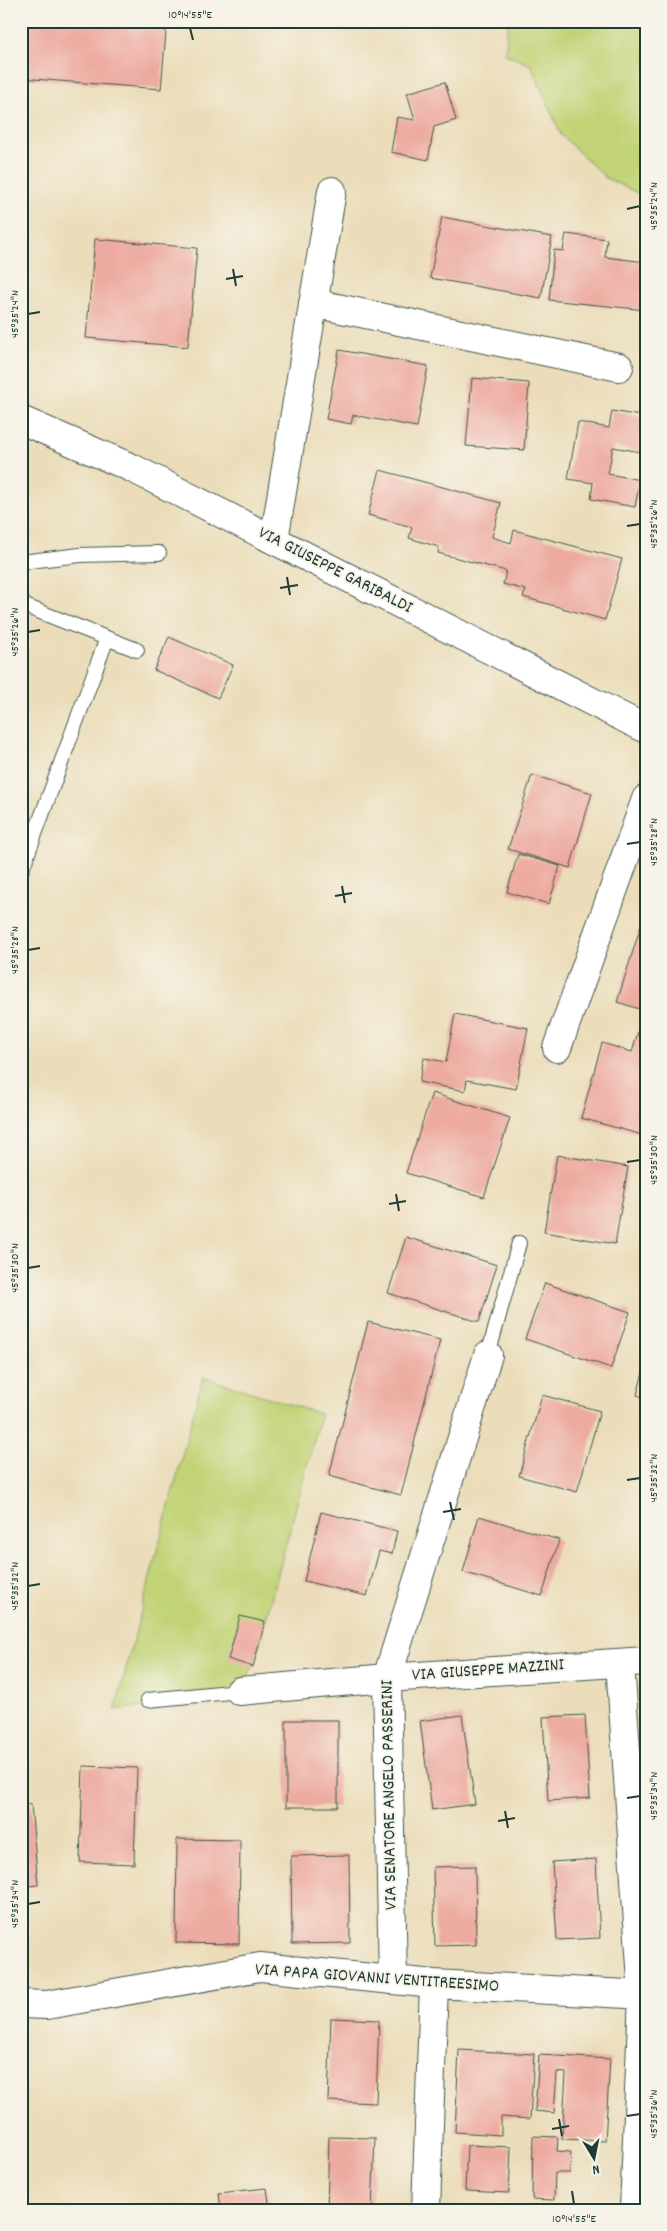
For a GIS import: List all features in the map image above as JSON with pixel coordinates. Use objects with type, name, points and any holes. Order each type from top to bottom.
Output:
[{"type":"street","points":[[274,540],[332,191]]},
{"type":"street","points":[[313,303],[619,367]]},
{"type":"street","name":"VIA GIUSEPPE GARIBALDI","points":[[21,420],[132,468],[646,729]]},
{"type":"street","points":[[557,1048],[646,799]]},
{"type":"street","name":"VIA SENATORE ANGELO PASSERINI","points":[[393,1980],[387,1678],[488,1355]]},
{"type":"street","points":[[633,1662],[644,1995],[634,2210]]},
{"type":"street","name":"VIA GIUSEPPE MAZZINI","points":[[240,1691],[387,1678],[633,1662]]},
{"type":"street","name":"VIA PAPA GIOVANNI VENTITREESIMO","points":[[21,2004],[47,2005],[260,1967],[434,1984],[644,1995]]},
{"type":"street","points":[[426,2210],[434,1984]]},
{"type":"lane","points":[[21,562],[80,554],[159,553]]},
{"type":"lane","points":[[21,600],[25,606],[137,650]]},
{"type":"lane","points":[[21,872],[107,638]]},
{"type":"lane","points":[[488,1355],[518,1243]]},
{"type":"lane","points":[[148,1700],[240,1691]]},
{"type":"green space","points":[[508,21],[646,21],[646,197],[606,178],[561,135],[531,65],[505,54]]},
{"type":"green space","points":[[203,1377],[321,1414],[253,1667],[237,1697],[115,1710]]},
{"type":"building","points":[[21,21],[167,21],[161,89],[21,78]]},
{"type":"building","points":[[445,82],[456,120],[434,127],[428,160],[391,152],[397,117],[415,120],[407,93]]},
{"type":"building","points":[[442,217],[552,237],[541,298],[430,278]]},
{"type":"building","points":[[566,234],[607,239],[605,257],[646,262],[646,310],[549,300],[554,250],[563,251]]},
{"type":"building","points":[[95,239],[197,248],[188,347],[86,338]]},
{"type":"building","points":[[339,350],[428,366],[417,427],[353,415],[351,424],[326,419]]},
{"type":"building","points":[[472,378],[529,383],[524,450],[466,446]]},
{"type":"building","points":[[612,411],[646,417],[646,453],[613,447],[608,474],[640,480],[635,507],[591,499],[593,483],[568,479],[578,422],[609,428]]},
{"type":"building","points":[[380,470],[501,503],[492,537],[511,543],[514,530],[622,559],[605,620],[523,597],[526,590],[503,584],[506,571],[438,553],[439,547],[409,538],[412,527],[368,515]]},
{"type":"building","points":[[169,637],[233,665],[218,698],[154,670]]},
{"type":"building","points":[[532,775],[592,793],[570,868],[508,849]]},
{"type":"building","points":[[518,854],[560,866],[549,904],[507,892]]},
{"type":"building","points":[[643,919],[646,920],[646,1011],[617,1002]]},
{"type":"building","points":[[455,1014],[528,1028],[516,1089],[467,1080],[465,1091],[419,1082],[424,1058],[446,1062]]},
{"type":"building","points":[[638,1032],[646,1035],[646,1136],[581,1118],[602,1043],[632,1052]]},
{"type":"building","points":[[432,1093],[510,1118],[484,1197],[406,1173]]},
{"type":"building","points":[[557,1155],[628,1167],[615,1244],[544,1232]]},
{"type":"building","points":[[406,1237],[497,1265],[479,1322],[388,1293]]},
{"type":"building","points":[[545,1283],[630,1312],[611,1368],[525,1339]]},
{"type":"building","points":[[368,1322],[440,1340],[401,1495],[329,1476]]},
{"type":"building","points":[[646,1365],[646,1398],[637,1395]]},
{"type":"building","points":[[542,1395],[600,1411],[577,1492],[519,1476]]},
{"type":"building","points":[[321,1512],[397,1531],[392,1554],[379,1551],[367,1596],[304,1581]]},
{"type":"building","points":[[479,1516],[559,1540],[542,1596],[463,1572]]},
{"type":"building","points":[[240,1616],[265,1622],[253,1667],[228,1659]]},
{"type":"building","points":[[462,1715],[475,1804],[432,1810],[420,1721]]},
{"type":"building","points":[[585,1715],[590,1798],[548,1801],[543,1717]]},
{"type":"building","points":[[286,1720],[338,1720],[338,1807],[286,1807]]},
{"type":"building","points":[[83,1766],[137,1768],[134,1864],[80,1862]]},
{"type":"building","points":[[31,1804],[38,1885],[21,1887],[21,1805]]},
{"type":"building","points":[[177,1839],[240,1840],[239,1944],[176,1943]]},
{"type":"building","points":[[349,1855],[350,1943],[292,1944],[291,1856]]},
{"type":"building","points":[[596,1859],[600,1938],[557,1940],[552,1862]]},
{"type":"building","points":[[475,1866],[476,1945],[435,1946],[433,1867]]},
{"type":"building","points":[[331,2018],[379,2020],[376,2103],[328,2101]]},
{"type":"building","points":[[459,2050],[534,2054],[530,2119],[501,2117],[501,2135],[455,2132]]},
{"type":"building","points":[[539,2055],[610,2059],[605,2141],[562,2139],[566,2073],[557,2072],[554,2113],[535,2111]]},
{"type":"building","points":[[533,2136],[558,2137],[557,2151],[571,2152],[570,2173],[555,2173],[554,2200],[532,2199]]},
{"type":"building","points":[[329,2137],[375,2138],[372,2210],[327,2210]]},
{"type":"building","points":[[467,2145],[511,2147],[509,2193],[465,2191]]},
{"type":"building","points":[[267,2188],[270,2210],[221,2210],[219,2193]]}]
